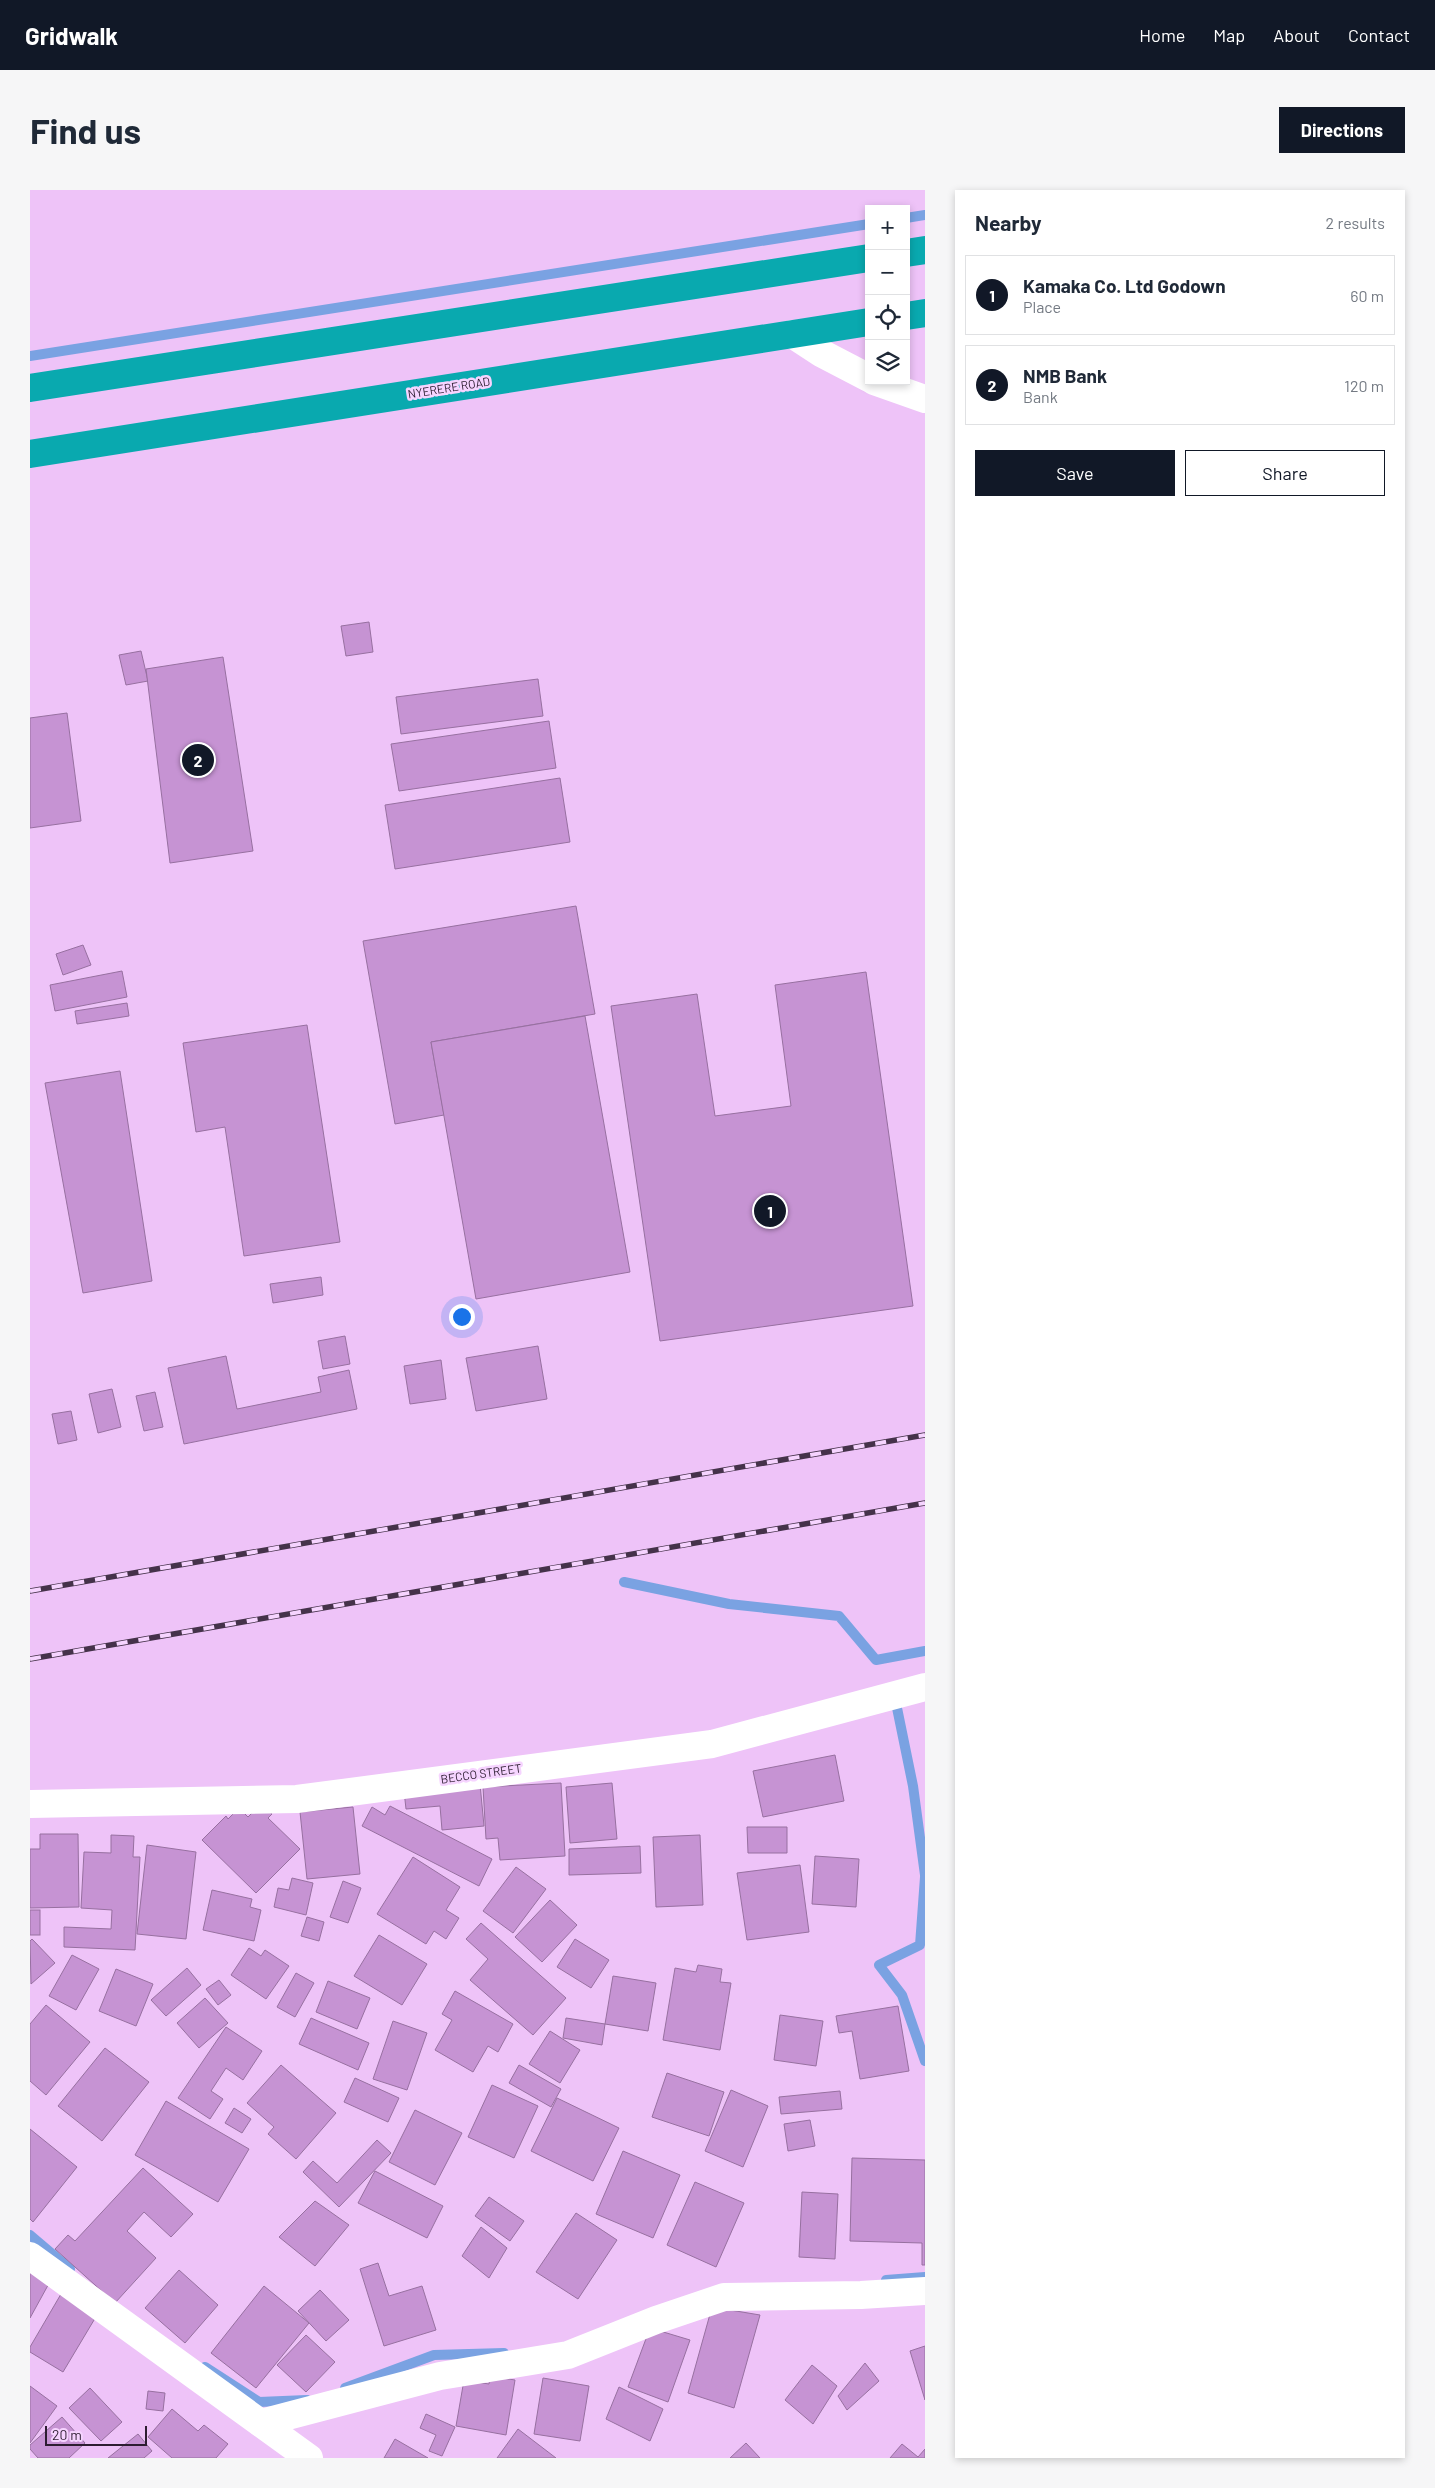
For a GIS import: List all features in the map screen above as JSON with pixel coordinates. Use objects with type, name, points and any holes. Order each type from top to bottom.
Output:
[{"type":"highway","points":[[910,252],[925,250]]},
{"type":"highway","points":[[30,388],[865,259]]},
{"type":"highway","points":[[910,315],[925,313]]},
{"type":"highway","name":"NYERERE ROAD","points":[[30,454],[865,323]]},
{"type":"street","points":[[792,334],[821,353],[865,376]]},
{"type":"street","points":[[885,385],[925,399]]},
{"type":"street","name":"BECCO STREET","points":[[30,1804],[297,1799],[712,1744],[925,1687]]},
{"type":"street","points":[[30,2256],[309,2458]]},
{"type":"street","points":[[262,2423],[440,2376],[568,2355],[656,2320],[724,2297],[861,2295],[925,2291]]},
{"type":"building","points":[[369,622],[373,652],[346,656],[341,626]]},
{"type":"building","points":[[141,651],[148,681],[126,685],[119,655]]},
{"type":"building","points":[[223,657],[253,851],[170,863],[146,669]]},
{"type":"building","points":[[538,679],[543,716],[401,734],[396,697]]},
{"type":"building","points":[[67,713],[81,821],[30,828],[30,718]]},
{"type":"building","points":[[549,721],[556,768],[399,791],[391,744]]},
{"type":"building","points":[[560,778],[570,842],[395,869],[385,805]]},
{"type":"building","points":[[576,906],[595,1014],[431,1042],[444,1115],[395,1124],[363,941]]},
{"type":"building","points":[[83,945],[91,965],[63,975],[56,954]]},
{"type":"building","points":[[122,971],[127,997],[55,1011],[50,985]]},
{"type":"building","points":[[866,972],[913,1306],[660,1341],[611,1006],[697,994],[715,1116],[791,1106],[775,985]]},
{"type":"building","points":[[127,1003],[129,1016],[77,1024],[75,1011]]},
{"type":"building","points":[[585,1016],[630,1272],[476,1299],[431,1042]]},
{"type":"building","points":[[307,1025],[340,1242],[244,1256],[225,1127],[196,1132],[183,1043]]},
{"type":"building","points":[[120,1071],[152,1281],[83,1293],[45,1083]]},
{"type":"building","points":[[321,1277],[323,1295],[273,1303],[270,1284]]},
{"type":"building","points":[[345,1336],[350,1364],[323,1369],[318,1341]]},
{"type":"building","points":[[538,1346],[547,1399],[476,1411],[466,1358]]},
{"type":"building","points":[[226,1356],[237,1409],[321,1392],[318,1377],[349,1370],[357,1409],[184,1444],[168,1368]]},
{"type":"building","points":[[441,1360],[446,1399],[410,1404],[404,1366]]},
{"type":"building","points":[[112,1389],[121,1427],[98,1433],[89,1394]]},
{"type":"building","points":[[155,1392],[163,1427],[144,1431],[136,1396]]},
{"type":"building","points":[[71,1411],[77,1440],[58,1444],[52,1414]]},
{"type":"building","points":[[835,1755],[844,1801],[763,1817],[753,1771]]},
{"type":"building","points":[[561,1783],[565,1856],[500,1860],[498,1838],[486,1839],[483,1787]]},
{"type":"building","points":[[612,1783],[617,1839],[570,1843],[566,1787]]},
{"type":"building","points":[[480,1784],[484,1826],[442,1830],[440,1806],[406,1809],[404,1791]]},
{"type":"building","points":[[261,1804],[272,1814],[268,1818],[300,1849],[256,1893],[202,1840],[226,1816],[228,1819],[239,1808],[248,1817]]},
{"type":"building","points":[[390,1806],[492,1859],[479,1886],[362,1826],[372,1807],[385,1815]]},
{"type":"building","points":[[353,1807],[360,1874],[307,1879],[300,1812]]},
{"type":"building","points":[[747,1827],[787,1827],[787,1853],[748,1853]]},
{"type":"building","points":[[40,1834],[78,1834],[79,1907],[30,1908],[30,1849],[40,1849]]},
{"type":"building","points":[[111,1835],[134,1836],[133,1857],[140,1857],[135,1950],[64,1947],[64,1927],[111,1929],[112,1910],[81,1908],[84,1852],[111,1853]]},
{"type":"building","points":[[700,1835],[703,1905],[656,1907],[653,1837]]},
{"type":"building","points":[[147,1845],[196,1852],[186,1939],[137,1934]]},
{"type":"building","points":[[640,1846],[641,1873],[569,1875],[569,1849]]},
{"type":"building","points":[[815,1856],[859,1859],[856,1907],[812,1904]]},
{"type":"building","points":[[413,1857],[460,1887],[446,1910],[459,1918],[446,1939],[434,1931],[426,1944],[377,1914]]},
{"type":"building","points":[[800,1865],[809,1932],[747,1940],[737,1873]]},
{"type":"building","points":[[516,1867],[546,1889],[513,1933],[483,1911]]},
{"type":"building","points":[[292,1878],[313,1883],[306,1915],[274,1907],[278,1888],[289,1890]]},
{"type":"building","points":[[343,1881],[361,1888],[348,1923],[330,1917]]},
{"type":"building","points":[[212,1890],[252,1899],[250,1907],[261,1910],[254,1941],[203,1930]]},
{"type":"building","points":[[550,1900],[577,1925],[542,1962],[515,1937]]},
{"type":"building","points":[[30,1910],[40,1910],[40,1935],[30,1935]]},
{"type":"building","points":[[307,1917],[324,1922],[319,1941],[301,1936]]},
{"type":"building","points":[[481,1923],[566,1998],[533,2035],[470,1980],[488,1959],[466,1939]]},
{"type":"building","points":[[379,1935],[427,1964],[402,2005],[354,1976]]},
{"type":"building","points":[[32,1939],[55,1963],[31,1984],[30,1941]]},
{"type":"building","points":[[575,1939],[609,1960],[591,1988],[557,1967]]},
{"type":"building","points":[[249,1948],[261,1956],[265,1950],[289,1966],[266,1999],[231,1975]]},
{"type":"building","points":[[72,1955],[99,1969],[76,2010],[49,1996]]},
{"type":"building","points":[[698,1965],[722,1969],[720,1982],[731,1983],[720,2050],[663,2040],[675,1968],[696,1972]]},
{"type":"building","points":[[187,1968],[201,1985],[166,2016],[151,2000]]},
{"type":"building","points":[[116,1969],[153,1984],[136,2026],[99,2011]]},
{"type":"building","points":[[296,1973],[314,1983],[295,2017],[277,2007]]},
{"type":"building","points":[[613,1976],[656,1983],[648,2031],[605,2024]]},
{"type":"building","points":[[219,1980],[231,1995],[218,2005],[206,1989]]},
{"type":"building","points":[[328,1981],[370,1998],[357,2029],[316,2012]]},
{"type":"building","points":[[455,1991],[513,2024],[498,2052],[488,2046],[473,2072],[435,2050],[452,2020],[442,2014]]},
{"type":"building","points":[[205,1998],[228,2023],[199,2048],[177,2023]]},
{"type":"building","points":[[46,2005],[90,2042],[46,2095],[30,2081],[30,2024]]},
{"type":"building","points":[[898,2006],[909,2071],[860,2079],[852,2031],[839,2033],[836,2016]]},
{"type":"building","points":[[780,2015],[823,2021],[816,2066],[774,2060]]},
{"type":"building","points":[[311,2018],[369,2043],[358,2070],[299,2044]]},
{"type":"building","points":[[566,2018],[605,2024],[602,2045],[563,2038]]},
{"type":"building","points":[[393,2021],[427,2033],[407,2090],[373,2079]]},
{"type":"building","points":[[226,2027],[262,2051],[243,2080],[226,2068],[211,2091],[223,2099],[210,2119],[178,2098]]},
{"type":"building","points":[[550,2031],[580,2050],[560,2083],[529,2064]]},
{"type":"building","points":[[105,2048],[149,2082],[102,2141],[58,2106]]},
{"type":"building","points":[[281,2065],[336,2113],[296,2159],[268,2134],[274,2127],[247,2103]]},
{"type":"building","points":[[519,2065],[561,2089],[551,2107],[509,2083]]},
{"type":"building","points":[[667,2073],[724,2092],[709,2136],[652,2117]]},
{"type":"building","points":[[355,2078],[399,2098],[388,2122],[344,2102]]},
{"type":"building","points":[[492,2085],[538,2106],[514,2158],[468,2137]]},
{"type":"building","points":[[731,2090],[768,2106],[743,2167],[705,2151]]},
{"type":"building","points":[[840,2091],[842,2109],[781,2114],[779,2097]]},
{"type":"building","points":[[557,2098],[619,2128],[593,2181],[531,2151]]},
{"type":"building","points":[[166,2101],[249,2149],[218,2202],[135,2155]]},
{"type":"building","points":[[234,2108],[251,2119],[242,2133],[225,2123]]},
{"type":"building","points":[[415,2110],[462,2133],[435,2185],[389,2162]]},
{"type":"building","points":[[810,2120],[815,2146],[788,2151],[784,2124]]},
{"type":"building","points":[[30,2129],[77,2167],[33,2222],[30,2219]]},
{"type":"building","points":[[377,2140],[391,2153],[339,2207],[303,2172],[313,2161],[337,2183]]},
{"type":"building","points":[[623,2151],[680,2175],[653,2238],[596,2214]]},
{"type":"building","points":[[852,2158],[925,2160],[925,2265],[922,2265],[922,2243],[850,2241]]},
{"type":"building","points":[[143,2168],[193,2214],[171,2237],[144,2212],[127,2231],[156,2258],[115,2303],[55,2249],[68,2235],[75,2241]]},
{"type":"building","points":[[375,2171],[443,2206],[427,2238],[358,2203]]},
{"type":"building","points":[[695,2182],[744,2203],[716,2267],[667,2245]]},
{"type":"building","points":[[802,2192],[838,2194],[835,2259],[799,2257]]},
{"type":"building","points":[[489,2197],[524,2221],[510,2241],[475,2216]]},
{"type":"building","points":[[315,2201],[349,2225],[315,2266],[279,2237]]},
{"type":"building","points":[[576,2213],[617,2240],[578,2299],[536,2272]]},
{"type":"building","points":[[481,2227],[507,2248],[489,2278],[462,2256]]},
{"type":"building","points":[[378,2263],[389,2296],[422,2286],[436,2330],[384,2346],[360,2269]]},
{"type":"building","points":[[30,2267],[52,2278],[30,2318]]},
{"type":"building","points":[[179,2270],[218,2305],[185,2343],[145,2308]]},
{"type":"building","points":[[264,2286],[309,2323],[256,2388],[211,2353]]},
{"type":"building","points":[[320,2290],[349,2320],[326,2341],[298,2311]]},
{"type":"building","points":[[61,2294],[97,2315],[63,2372],[30,2352],[30,2347]]},
{"type":"building","points":[[712,2307],[760,2315],[734,2408],[688,2393]]},
{"type":"building","points":[[650,2328],[690,2340],[668,2402],[628,2387]]},
{"type":"building","points":[[306,2335],[335,2362],[306,2392],[277,2365]]},
{"type":"building","points":[[925,2346],[925,2400],[910,2351]]},
{"type":"building","points":[[865,2363],[879,2381],[847,2410],[838,2396]]},
{"type":"building","points":[[812,2365],[837,2386],[813,2424],[785,2400]]},
{"type":"building","points":[[490,2376],[515,2380],[506,2435],[456,2426],[464,2380],[489,2384]]},
{"type":"building","points":[[543,2378],[589,2386],[580,2441],[534,2434]]},
{"type":"building","points":[[30,2386],[57,2406],[30,2443]]},
{"type":"building","points":[[619,2387],[663,2409],[650,2441],[606,2419]]},
{"type":"building","points":[[90,2388],[122,2422],[101,2441],[69,2408]]},
{"type":"building","points":[[148,2391],[165,2393],[163,2411],[146,2409]]},
{"type":"building","points":[[172,2409],[198,2431],[204,2425],[228,2444],[216,2458],[172,2458],[148,2437]]},
{"type":"building","points":[[426,2414],[455,2427],[442,2456],[429,2451],[436,2435],[420,2428]]},
{"type":"building","points":[[62,2417],[85,2443],[69,2458],[38,2458],[30,2449],[30,2445]]},
{"type":"building","points":[[518,2429],[556,2458],[497,2458]]},
{"type":"building","points":[[138,2434],[152,2451],[144,2458],[108,2458]]},
{"type":"building","points":[[395,2439],[428,2458],[384,2458]]},
{"type":"building","points":[[746,2443],[760,2458],[730,2458]]},
{"type":"building","points":[[902,2444],[918,2457],[925,2449],[925,2458],[890,2458]]},
{"type":"waterway","points":[[910,217],[925,215]]},
{"type":"waterway","points":[[30,356],[865,225]]},
{"type":"waterway","points":[[624,1582],[729,1604],[839,1616],[876,1660],[925,1651]]},
{"type":"waterway","points":[[896,1703],[913,1786],[925,1875]]},
{"type":"waterway","points":[[925,1877],[920,1945],[879,1965],[902,1995],[925,2061]]},
{"type":"waterway","points":[[30,2235],[70,2269]]},
{"type":"waterway","points":[[886,2280],[925,2277]]},
{"type":"waterway","points":[[345,2388],[434,2355],[504,2353]]},
{"type":"waterway","points":[[205,2367],[259,2402],[307,2400]]},
{"type":"railway","points":[[30,1591],[925,1435]]},
{"type":"railway","points":[[30,1659],[925,1503]]},
{"type":"place","name":"NMB Bank","points":[[198,760]]},
{"type":"place","name":"Kamaka Co. Ltd Godown","points":[[770,1211]]}]
